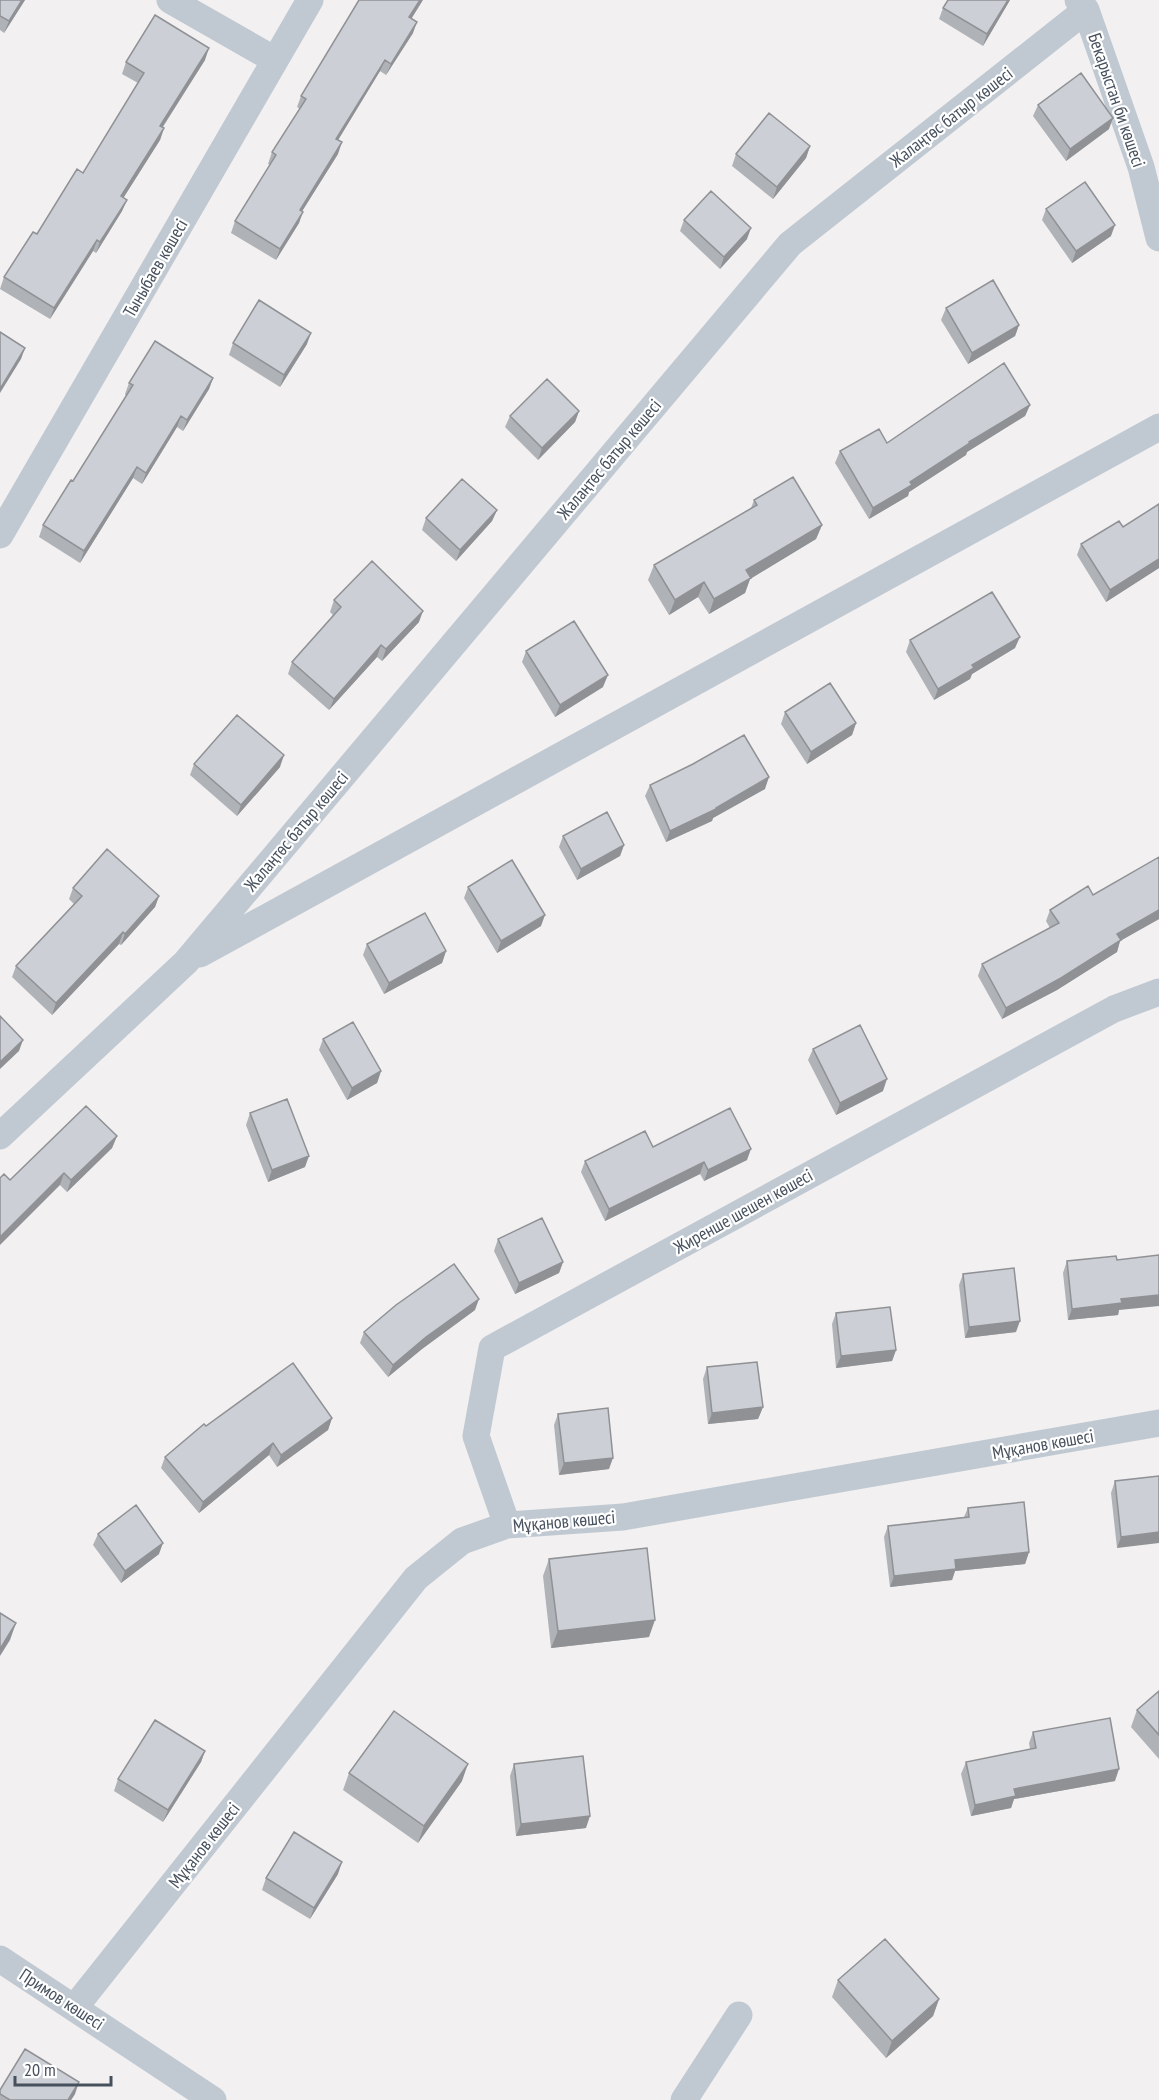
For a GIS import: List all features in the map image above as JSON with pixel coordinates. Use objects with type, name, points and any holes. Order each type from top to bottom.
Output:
[{"type":"street","points":[[170,0],[275,60]]},
{"type":"street","name":"Тыныбаев көшесі","points":[[0,535],[310,0]]},
{"type":"street","name":"Бекарыстан би көшесі","points":[[1082,5],[1141,167],[1159,238]]},
{"type":"street","name":"Жалаңтөс батыр көшесі","points":[[0,1136],[186,962],[790,244],[1082,5]]},
{"type":"street","name":"Жалаңтөс батыр көшесі","points":[[186,962],[1159,427]]},
{"type":"street","name":"Жиренше шешен көшесі","points":[[507,1525],[476,1436],[492,1348],[1114,1009],[1159,992]]},
{"type":"street","name":"Мұқанов көшесі","points":[[75,2007],[416,1578],[462,1541],[507,1525],[623,1517],[1159,1423]]},
{"type":"street","name":"Примов көшесі","points":[[0,1959],[213,2100]]},
{"type":"street","points":[[684,2100],[739,2015]]},
{"type":"building","points":[[0,0],[22,0],[9,21],[0,16]]},
{"type":"building","points":[[359,0],[420,0],[409,17],[417,22],[391,64],[385,60],[336,139],[342,142],[300,210],[303,212],[280,249],[235,221],[276,155],[272,152],[306,99],[301,96]]},
{"type":"building","points":[[948,0],[1008,0],[987,34],[943,8]]},
{"type":"building","points":[[155,15],[209,48],[160,126],[164,128],[121,196],[127,200],[100,242],[97,240],[54,308],[4,277],[33,232],[37,234],[77,169],[83,173],[144,73],[126,62]]},
{"type":"building","points":[[1081,73],[1113,118],[1070,149],[1038,105]]},
{"type":"building","points":[[769,113],[810,146],[777,187],[736,154]]},
{"type":"building","points":[[1085,182],[1115,225],[1076,251],[1046,209]]},
{"type":"building","points":[[711,191],[751,228],[724,257],[684,220]]},
{"type":"building","points":[[993,280],[1019,325],[972,353],[946,308]]},
{"type":"building","points":[[259,300],[311,333],[284,375],[233,343]]},
{"type":"building","points":[[0,332],[25,348],[0,389]]},
{"type":"building","points":[[155,341],[213,378],[187,420],[181,416],[146,473],[137,467],[84,551],[43,525],[133,385],[129,383]]},
{"type":"building","points":[[1004,363],[1030,405],[969,442],[910,482],[912,485],[873,508],[840,451],[879,429],[887,443]]},
{"type":"building","points":[[547,379],[579,411],[542,448],[510,416]]},
{"type":"building","points":[[793,477],[822,525],[746,570],[751,578],[714,599],[704,582],[675,600],[654,565],[757,505],[754,500]]},
{"type":"building","points":[[462,479],[497,510],[460,550],[426,518]]},
{"type":"building","points":[[1159,504],[1159,559],[1110,590],[1081,544],[1119,521],[1123,527]]},
{"type":"building","points":[[372,561],[423,611],[386,649],[381,645],[334,699],[292,662],[341,607],[334,600]]},
{"type":"building","points":[[992,592],[1020,637],[972,665],[974,668],[938,689],[910,640]]},
{"type":"building","points":[[574,621],[608,675],[560,705],[526,651]]},
{"type":"building","points":[[830,683],[856,723],[811,752],[785,712]]},
{"type":"building","points":[[237,715],[284,755],[241,805],[194,764]]},
{"type":"building","points":[[744,735],[769,777],[716,809],[670,831],[650,785]]},
{"type":"building","points":[[607,812],[624,845],[581,869],[563,836]]},
{"type":"building","points":[[107,849],[159,896],[125,934],[123,932],[56,1003],[16,966],[82,896],[73,888]]},
{"type":"building","points":[[1159,857],[1159,910],[1117,934],[1121,940],[1061,978],[1006,1008],[982,964],[1059,923],[1050,910],[1088,886],[1093,895]]},
{"type":"building","points":[[512,860],[545,915],[501,941],[468,887]]},
{"type":"building","points":[[425,913],[446,951],[389,983],[367,944]]},
{"type":"building","points":[[0,1016],[23,1040],[0,1062]]},
{"type":"building","points":[[353,1022],[381,1071],[352,1088],[323,1039]]},
{"type":"building","points":[[860,1025],[887,1079],[840,1103],[813,1049]]},
{"type":"building","points":[[287,1099],[309,1156],[272,1170],[250,1113]]},
{"type":"building","points":[[86,1106],[117,1136],[71,1180],[64,1173],[0,1237],[0,1178],[4,1174],[10,1180]]},
{"type":"building","points":[[730,1108],[751,1149],[708,1170],[704,1162],[609,1209],[585,1161],[645,1131],[653,1147]]},
{"type":"building","points":[[542,1218],[563,1262],[519,1283],[498,1239]]},
{"type":"building","points":[[1159,1255],[1159,1295],[1121,1299],[1122,1303],[1072,1309],[1067,1261],[1116,1256],[1117,1260]]},
{"type":"building","points":[[454,1264],[479,1299],[426,1337],[393,1365],[364,1332],[396,1305]]},
{"type":"building","points":[[1014,1268],[1020,1321],[969,1327],[963,1274]]},
{"type":"building","points":[[890,1307],[896,1350],[841,1356],[836,1313]]},
{"type":"building","points":[[757,1362],[763,1407],[712,1413],[707,1367]]},
{"type":"building","points":[[293,1363],[332,1418],[281,1455],[273,1443],[203,1502],[165,1457],[204,1424],[206,1426]]},
{"type":"building","points":[[608,1408],[613,1458],[564,1463],[558,1414]]},
{"type":"building","points":[[1159,1476],[1159,1532],[1121,1537],[1115,1481]]},
{"type":"building","points":[[1024,1502],[1029,1552],[955,1560],[956,1569],[894,1576],[888,1526],[969,1517],[968,1508]]},
{"type":"building","points":[[136,1505],[163,1543],[125,1571],[98,1534]]},
{"type":"building","points":[[647,1548],[655,1620],[558,1631],[549,1559]]},
{"type":"building","points":[[0,1613],[16,1623],[0,1649]]},
{"type":"building","points":[[1159,1691],[1159,1735],[1137,1710]]},
{"type":"building","points":[[394,1711],[468,1764],[424,1826],[349,1773]]},
{"type":"building","points":[[1110,1718],[1119,1769],[1014,1789],[1016,1796],[975,1805],[966,1762],[1036,1748],[1033,1732]]},
{"type":"building","points":[[155,1720],[205,1751],[168,1810],[118,1779]]},
{"type":"building","points":[[583,1756],[590,1816],[521,1824],[514,1764]]},
{"type":"building","points":[[294,1832],[342,1862],[314,1908],[266,1878]]},
{"type":"building","points":[[885,1939],[939,1999],[892,2041],[838,1980]]},
{"type":"building","points":[[25,2049],[79,2082],[68,2100],[10,2100],[0,2094],[0,2090]]}]
